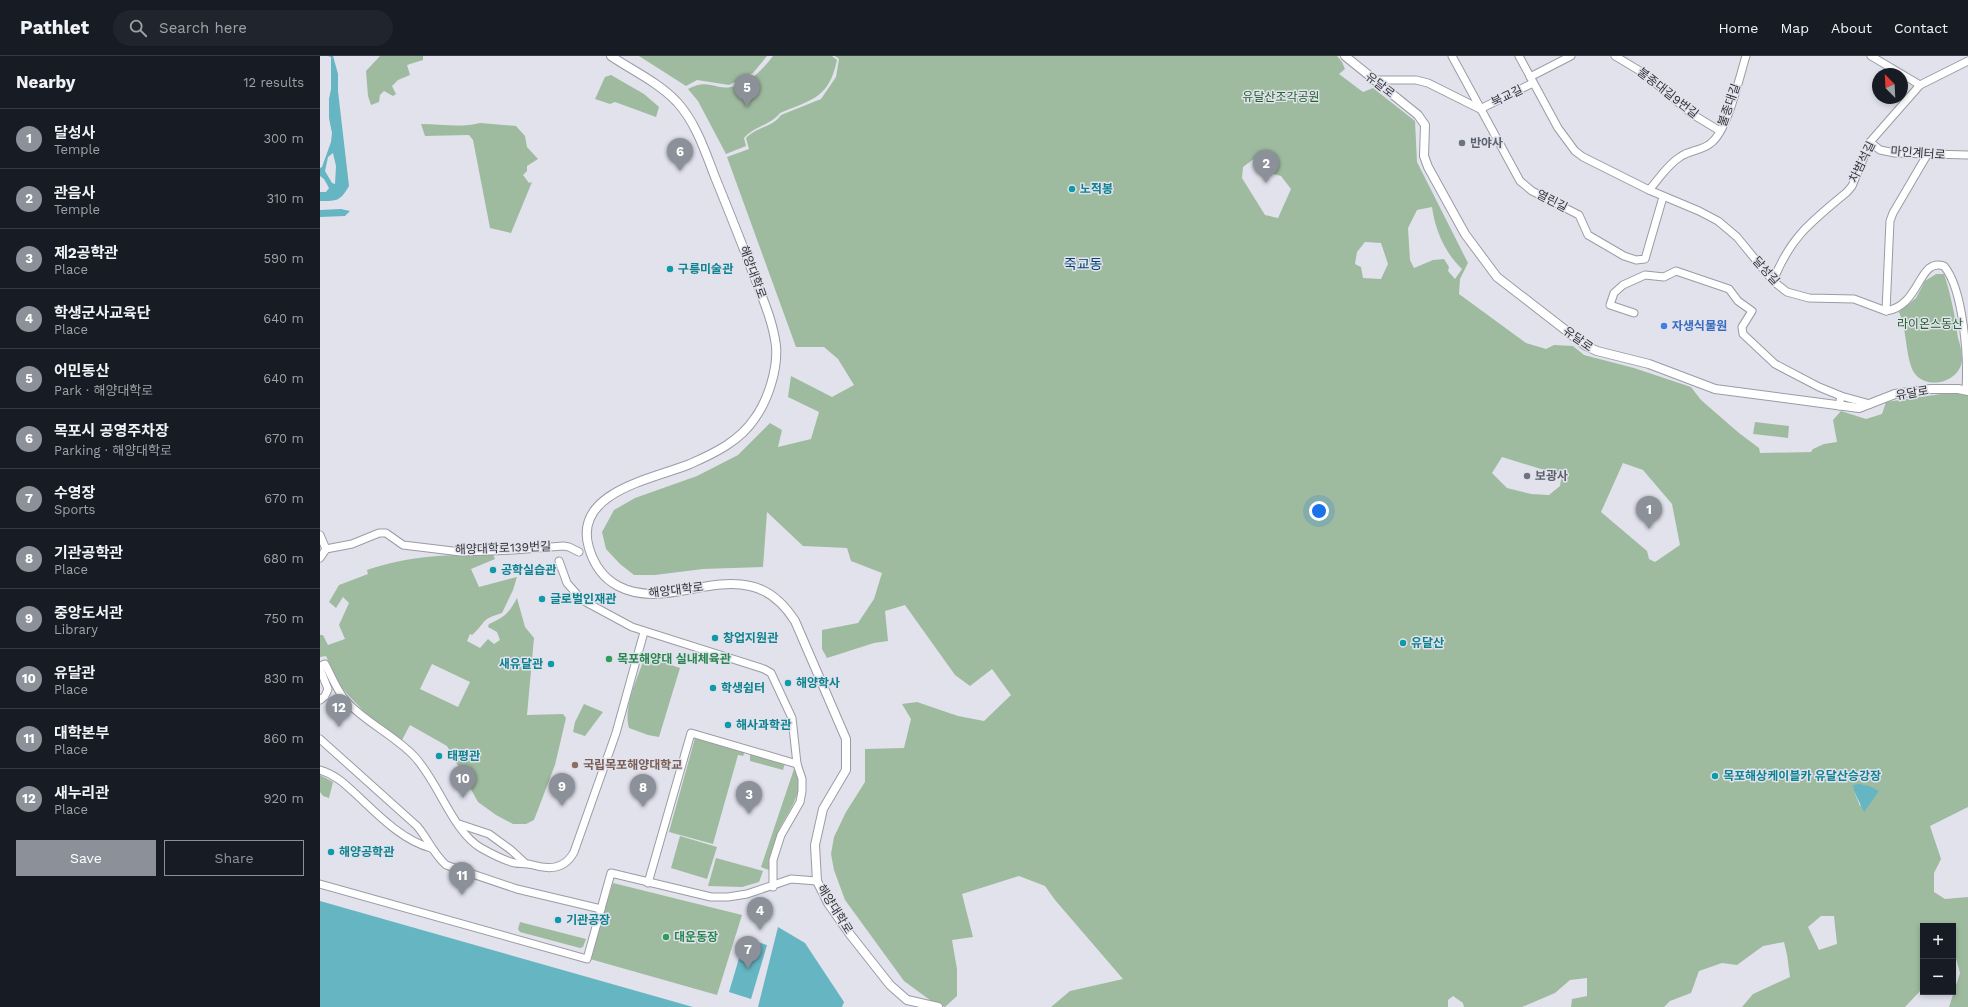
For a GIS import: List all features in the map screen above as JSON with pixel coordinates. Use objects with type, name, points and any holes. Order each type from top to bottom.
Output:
[{"type":"street","name":"해양대학로","points":[[610,56],[652,81],[676,102],[699,136],[742,242],[768,313],[776,347],[776,362],[772,381],[756,417],[741,435],[716,452],[686,465],[621,489],[604,500],[589,518],[586,532],[589,548],[594,562],[605,578],[617,586],[636,594],[656,595],[719,585],[740,584],[765,591],[774,597],[788,611],[795,621],[846,739],[846,770],[823,809],[815,845],[817,881],[828,903],[849,933],[890,985],[907,1000],[938,1007]]},
{"type":"street","name":"유달로","points":[[1345,56],[1418,115],[1425,125],[1424,156],[1428,167],[1465,234],[1497,277],[1586,346],[1597,351],[1649,364],[1715,389],[1839,406],[1859,408],[1895,394],[1931,389],[1967,391]]},
{"type":"street","name":"열린길","points":[[1452,56],[1520,181],[1532,191],[1579,215],[1588,235],[1624,256],[1636,260],[1645,259],[1663,197]]},
{"type":"street","name":"달성길","points":[[1519,56],[1558,128],[1575,151],[1600,167],[1663,197],[1699,211],[1728,229],[1773,281],[1787,292],[1809,298],[1854,299],[1886,310]]},
{"type":"street","name":"북교길","points":[[1480,109],[1571,56]]},
{"type":"street","name":"불종대길9번길","points":[[1615,56],[1645,74],[1692,114],[1720,131]]},
{"type":"street","name":"불종대길","points":[[1649,190],[1670,165],[1681,156],[1698,150],[1711,143],[1723,127],[1746,56]]},
{"type":"street","points":[[1871,56],[1920,85]]},
{"type":"street","name":"차범석길","points":[[1773,281],[1798,235],[1852,186],[1870,142],[1920,85],[1968,61]]},
{"type":"street","points":[[1373,80],[1416,80],[1428,83],[1480,109]]},
{"type":"street","name":"마인계터로","points":[[1870,142],[1880,150],[1895,153],[1927,156],[1968,155]]},
{"type":"street","points":[[1927,156],[1893,212],[1890,221],[1886,310],[1901,306],[1910,298],[1930,266],[1936,264],[1944,266],[1954,286],[1962,323],[1967,359],[1967,391]]},
{"type":"street","points":[[1634,313],[1610,306],[1614,293],[1619,287],[1645,275],[1664,277],[1676,271],[1729,288],[1738,301],[1752,311],[1742,330],[1767,358],[1789,372],[1841,396],[1870,404]]},
{"type":"street","points":[[1839,406],[1841,396]]},
{"type":"street","name":"해양대학로139번길","points":[[326,549],[352,544],[379,533],[386,533],[403,545],[461,552],[569,546],[579,552]]},
{"type":"street","points":[[320,535],[326,549],[320,558]]},
{"type":"street","points":[[559,561],[567,583],[582,600],[644,632],[764,669],[771,673],[792,714],[797,764],[802,780],[800,802],[781,835],[773,860],[773,887]]},
{"type":"street","points":[[320,666],[325,664],[345,700],[414,755],[428,773],[465,834],[481,848],[515,863],[524,862],[543,868],[559,867],[567,862],[574,852],[616,733],[644,632]]},
{"type":"street","points":[[320,669],[328,689],[325,696],[320,700]]},
{"type":"street","points":[[648,883],[691,733],[797,764]]},
{"type":"street","points":[[320,739],[417,826],[427,837],[431,848],[446,865],[517,889],[601,909]]},
{"type":"street","points":[[320,770],[339,778],[361,799],[406,836],[422,846],[431,848]]},
{"type":"street","points":[[459,824],[489,834],[511,850],[524,862]]},
{"type":"street","points":[[320,884],[587,959],[610,873],[711,897],[728,897],[747,894],[773,887],[791,879],[817,881]]},
{"type":"green space","points":[[380,56],[423,56],[423,60],[407,65],[410,75],[398,80],[392,86],[396,94],[393,96],[384,91],[380,95],[379,102],[371,105],[368,96],[366,71]]},
{"type":"green space","points":[[639,56],[767,56],[753,73],[729,85],[697,80],[686,86]]},
{"type":"green space","points":[[773,56],[832,56],[837,60],[834,73],[824,90],[818,96],[780,113],[772,120],[748,134],[744,138],[746,146],[726,154],[698,101],[688,89],[701,84],[731,87],[744,83],[755,76]]},
{"type":"green space","name":"유달산조각공원","points":[[835,56],[1337,56],[1345,69],[1339,74],[1363,92],[1373,88],[1415,121],[1417,162],[1468,263],[1460,279],[1459,294],[1526,343],[1546,349],[1554,345],[1573,346],[1584,355],[1634,368],[1691,387],[1701,400],[1759,448],[1760,453],[1811,452],[1813,449],[1824,444],[1837,442],[1833,420],[1841,411],[1866,419],[1882,414],[1886,402],[1955,392],[1968,395],[1968,807],[1930,826],[1941,859],[1934,873],[1934,892],[1945,899],[1968,897],[1968,1007],[1949,1007],[1953,995],[1956,995],[1956,985],[1960,973],[1956,959],[1956,923],[1920,923],[1920,991],[1905,1007],[1742,1007],[1753,994],[1790,977],[1784,942],[1763,946],[1737,965],[1722,963],[1699,971],[1691,993],[1670,1001],[1664,1007],[1571,1007],[1572,999],[1587,996],[1587,978],[1570,980],[1555,993],[1522,1007],[1464,1007],[1463,1003],[1453,996],[1448,1000],[1448,1007],[1051,1007],[1070,991],[1123,979],[1055,900],[1045,886],[1019,876],[962,894],[973,937],[952,940],[957,969],[957,996],[945,1007],[934,1003],[904,981],[845,900],[834,870],[831,854],[834,837],[846,812],[865,782],[865,749],[904,748],[911,719],[902,704],[917,702],[958,716],[984,721],[1011,695],[992,669],[970,686],[955,675],[905,605],[885,611],[888,641],[874,643],[827,658],[822,649],[822,630],[858,623],[874,599],[882,573],[851,561],[847,548],[803,546],[767,512],[763,567],[703,569],[655,575],[634,575],[620,564],[606,549],[602,532],[614,510],[635,498],[697,476],[738,455],[770,423],[782,430],[778,447],[811,439],[819,412],[788,397],[791,376],[832,397],[854,385],[838,359],[824,347],[796,347],[727,157],[749,149],[746,138],[750,134],[774,122],[781,115],[821,99],[836,77],[839,59]],"holes":[[[1255,158],[1268,168],[1270,173],[1281,176],[1291,189],[1278,218],[1265,215],[1242,178],[1243,167]],[[1432,207],[1438,233],[1451,256],[1462,269],[1455,279],[1448,271],[1449,267],[1444,259],[1433,260],[1414,268],[1410,260],[1408,228],[1417,210]],[[1365,242],[1381,243],[1388,264],[1381,279],[1363,278],[1361,267],[1355,264],[1357,252]],[[1502,457],[1554,473],[1561,479],[1560,486],[1549,495],[1531,494],[1507,488],[1492,473]],[[1623,463],[1643,470],[1672,504],[1680,545],[1655,562],[1649,559],[1647,551],[1601,512]],[[1854,791],[1879,791],[1860,806]],[[1821,916],[1834,916],[1837,944],[1819,950],[1808,927]]]},
{"type":"green space","points":[[611,75],[644,94],[659,107],[656,117],[615,102],[610,104],[595,99],[605,77]]},
{"type":"green space","points":[[480,123],[516,126],[525,136],[527,147],[538,159],[527,166],[527,171],[523,175],[529,183],[532,182],[511,233],[490,228],[473,140],[469,135],[425,136],[421,124],[458,126]]},
{"type":"green space","name":"라이온스동산","points":[[1936,274],[1944,274],[1956,322],[1962,359],[1960,368],[1955,374],[1948,379],[1932,383],[1924,381],[1917,376],[1912,369],[1902,319],[1899,312],[1916,298],[1925,281]]},
{"type":"green space","points":[[1755,422],[1789,426],[1788,438],[1753,434]]},
{"type":"green space","points":[[493,554],[495,559],[471,569],[479,587],[517,577],[513,590],[502,613],[486,620],[477,631],[472,635],[470,634],[467,641],[480,648],[488,639],[494,644],[500,640],[497,632],[488,627],[489,624],[506,614],[517,598],[525,627],[534,638],[527,715],[563,714],[566,718],[555,765],[534,820],[526,824],[513,824],[496,815],[478,802],[447,746],[410,725],[402,740],[400,740],[368,716],[340,686],[326,656],[320,657],[320,635],[323,635],[328,645],[345,639],[339,625],[349,603],[343,597],[336,608],[329,602],[339,585],[368,574],[367,570],[399,561],[430,557]],"holes":[[[432,664],[470,682],[458,707],[420,689]]]},
{"type":"green space","points":[[645,656],[680,668],[659,737],[648,735],[629,728],[628,710],[630,701],[635,682]]},
{"type":"green space","points":[[584,704],[603,712],[585,736],[573,732],[575,722]]},
{"type":"green space","points":[[695,738],[745,752],[743,756],[738,755],[713,844],[669,832]]},
{"type":"green space","points":[[753,754],[785,763],[783,770],[750,761],[750,755]]},
{"type":"green space","points":[[794,769],[798,776],[798,792],[791,809],[779,830],[774,845],[769,870],[761,867]]},
{"type":"green space","points":[[320,775],[333,782],[329,798],[323,796],[320,792]]},
{"type":"green space","points":[[680,836],[717,847],[707,879],[671,868]]},
{"type":"green space","points":[[716,858],[763,871],[759,882],[742,887],[708,886]]},
{"type":"green space","name":"대운동장","points":[[613,883],[742,915],[717,995],[590,959]]},
{"type":"green space","points":[[520,922],[586,939],[583,947],[580,948],[520,932],[518,929]]},
{"type":"water","points":[[328,56],[333,56],[338,74],[338,91],[349,186],[343,195],[338,199],[331,201],[320,201],[320,192],[326,192],[329,188],[324,179],[320,176],[320,168],[322,167],[331,142],[332,133],[329,118],[331,57]],"holes":[[[333,153],[336,166],[335,184],[332,183],[325,171],[328,157]]]},
{"type":"water","points":[[341,209],[350,211],[345,216],[320,217],[320,210]]},
{"type":"water","points":[[1859,784],[1869,786],[1879,791],[1864,812],[1854,791],[1853,785]]},
{"type":"water","points":[[320,901],[693,1007],[320,1007]]},
{"type":"water","points":[[778,927],[805,943],[844,1002],[842,1007],[758,1007]]},
{"type":"water","points":[[745,938],[767,945],[751,999],[729,992]]},
{"type":"place","name":"어민동산","points":[[747,107]]},
{"type":"place","name":"반야사","points":[[1462,143]]},
{"type":"place","name":"목포시 공영주차장","points":[[680,171]]},
{"type":"place","name":"관음사","points":[[1266,183]]},
{"type":"place","name":"노적봉","points":[[1072,189]]},
{"type":"place","name":"구릉미술관","points":[[670,269]]},
{"type":"place","name":"자생식물원","points":[[1664,326]]},
{"type":"place","name":"보광사","points":[[1527,476]]},
{"type":"place","name":"달성사","points":[[1649,529]]},
{"type":"place","name":"공학실습관","points":[[493,570]]},
{"type":"place","name":"글로벌인재관","points":[[542,599]]},
{"type":"place","name":"창업지원관","points":[[715,638]]},
{"type":"place","name":"유달산","points":[[1403,643]]},
{"type":"place","name":"목포해양대 실내체육관","points":[[609,659]]},
{"type":"place","name":"새유달관","points":[[551,664]]},
{"type":"place","name":"해양학사","points":[[788,683]]},
{"type":"place","name":"학생쉼터","points":[[713,688]]},
{"type":"place","name":"해사과학관","points":[[728,725]]},
{"type":"place","name":"새누리관","points":[[339,727]]},
{"type":"place","name":"태평관","points":[[439,756]]},
{"type":"place","name":"국립목포해양대학교","points":[[575,765]]},
{"type":"place","name":"목포해상케이블카 유달산승강장","points":[[1715,776]]},
{"type":"place","name":"유달관","points":[[463,798]]},
{"type":"place","name":"중앙도서관","points":[[562,806]]},
{"type":"place","name":"기관공학관","points":[[643,807]]},
{"type":"place","name":"제2공학관","points":[[749,814]]},
{"type":"place","name":"해양공학관","points":[[331,852]]},
{"type":"place","name":"대학본부","points":[[462,895]]},
{"type":"place","name":"기관공장","points":[[558,920]]},
{"type":"place","name":"학생군사교육단","points":[[760,930]]},
{"type":"place","name":"대운동장","points":[[666,937]]},
{"type":"place","name":"수영장","points":[[748,969]]},
{"type":"district","name":"죽교동","points":[[1083,264]]}]
